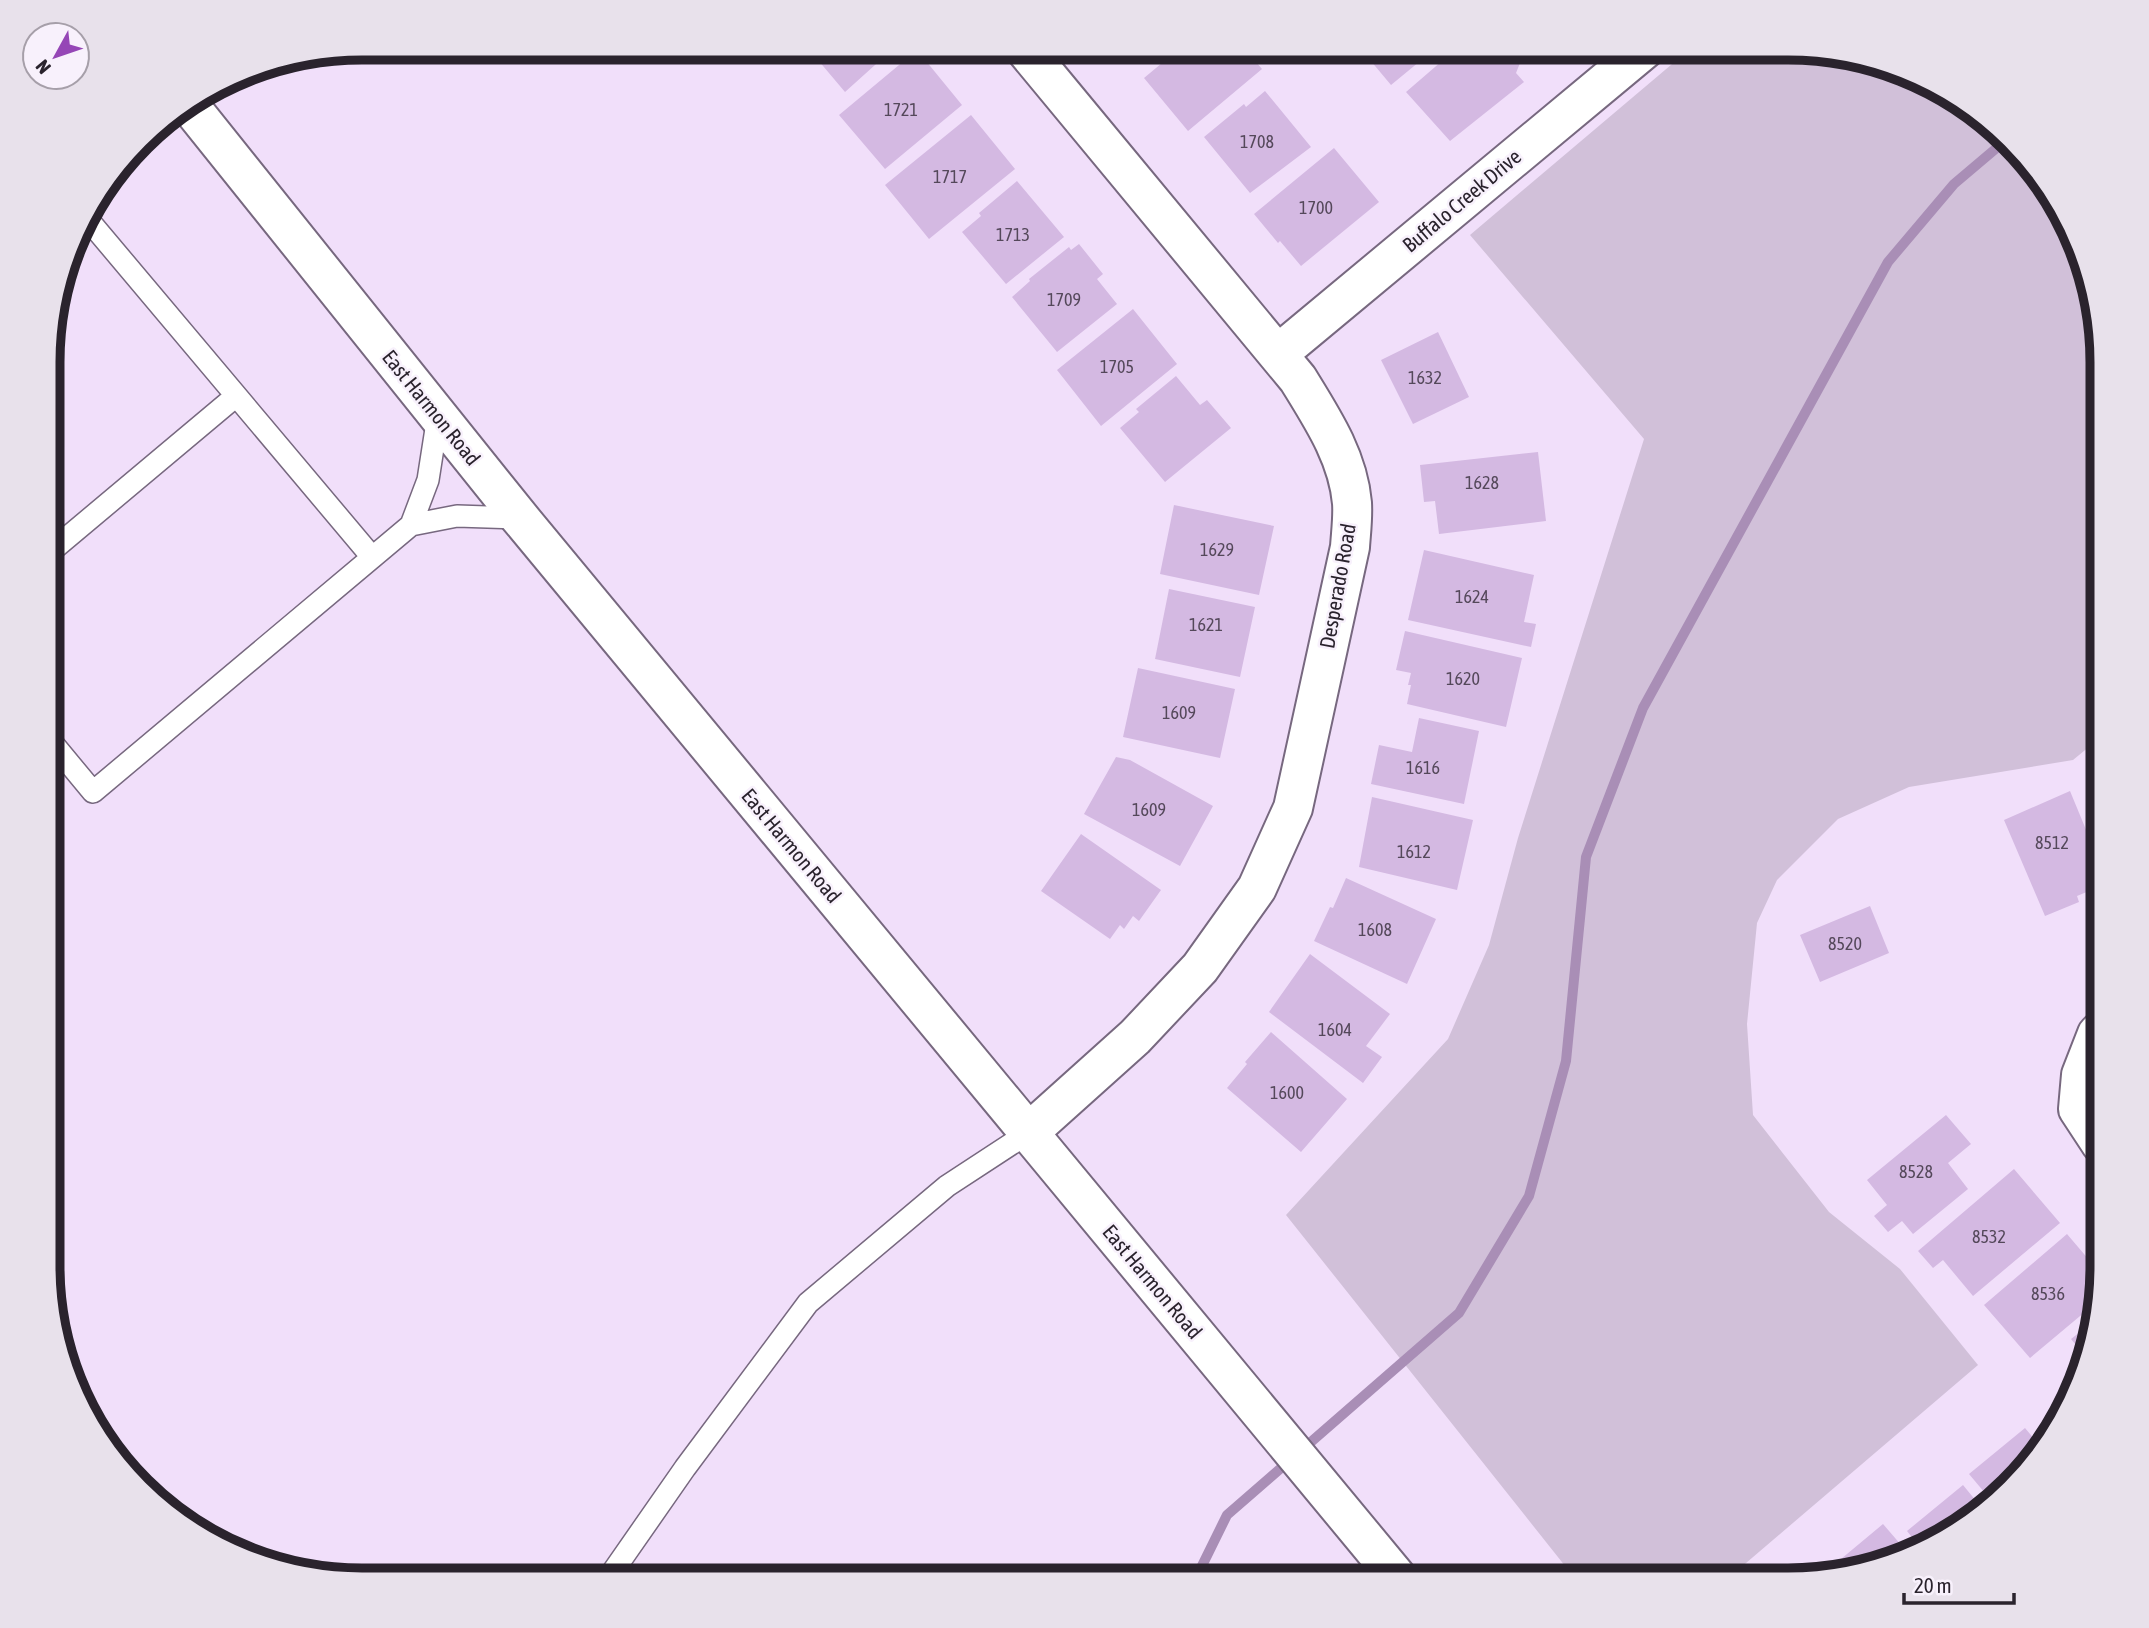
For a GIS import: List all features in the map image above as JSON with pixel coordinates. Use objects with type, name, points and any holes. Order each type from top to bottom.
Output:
[{"type":"main road","name":"Desperado Road","points":[[1028,1133],[1135,1037],[1200,968],[1257,888],[1293,808],[1350,547],[1352,503],[1345,468],[1329,429],[1298,379],[1034,60]]},
{"type":"main road","name":"Buffalo Creek Drive","points":[[1278,355],[1622,60]]},
{"type":"main road","name":"East Harmon Road","points":[[193,111],[520,518],[1389,1568]]},
{"type":"main road","points":[[2090,1052],[2081,1075],[2078,1109],[2090,1127]]},
{"type":"lane","points":[[93,225],[372,557]]},
{"type":"lane","points":[[60,544],[236,396]]},
{"type":"lane","points":[[411,525],[428,480],[438,416]]},
{"type":"lane","points":[[60,752],[93,792],[411,525],[457,516],[520,518]]},
{"type":"lane","points":[[615,1568],[685,1468],[808,1303],[947,1186],[1028,1133]]},
{"type":"shaded area","points":[[1677,60],[1827,62],[1866,70],[1903,82],[1939,100],[1987,134],[2015,162],[2049,210],[2067,246],[2084,302],[2090,361],[2090,746],[2073,760],[1909,787],[1838,819],[1777,880],[1757,923],[1747,1024],[1753,1115],[1829,1212],[1900,1269],[1978,1365],[1740,1568],[1567,1568],[1286,1215],[1448,1039],[1489,945],[1518,838],[1644,439],[1470,235]]},
{"type":"building","points":[[818,60],[881,60],[845,92]]},
{"type":"building","points":[[905,60],[925,60],[962,105],[885,169],[839,115]]},
{"type":"building","points":[[1166,60],[1254,60],[1262,69],[1188,131],[1144,78]]},
{"type":"building","points":[[1370,60],[1421,60],[1391,85]]},
{"type":"building","points":[[1443,60],[1518,60],[1520,63],[1516,73],[1524,82],[1450,141],[1406,92]]},
{"type":"building","points":[[1265,91],[1311,147],[1250,193],[1204,137],[1244,104],[1246,107]]},
{"type":"building","points":[[971,115],[1015,169],[929,239],[885,185]]},
{"type":"building","points":[[1334,148],[1379,202],[1301,266],[1254,214]]},
{"type":"building","points":[[1017,181],[1064,237],[1006,284],[962,232],[981,216],[979,213]]},
{"type":"building","points":[[1079,244],[1103,274],[1097,279],[1117,304],[1057,352],[1012,297],[1030,281],[1029,279],[1069,247],[1071,250]]},
{"type":"building","points":[[1133,309],[1177,364],[1101,426],[1057,370]]},
{"type":"building","points":[[1438,332],[1469,397],[1413,424],[1381,360]]},
{"type":"building","points":[[1176,376],[1200,405],[1207,400],[1231,428],[1165,482],[1120,428],[1139,412],[1136,409]]},
{"type":"building","points":[[1538,452],[1546,521],[1439,534],[1435,501],[1424,502],[1420,465]]},
{"type":"building","points":[[1174,505],[1274,526],[1259,595],[1160,574]]},
{"type":"building","points":[[1424,550],[1534,575],[1524,622],[1536,624],[1531,647],[1408,620]]},
{"type":"building","points":[[1169,589],[1255,607],[1240,677],[1155,659]]},
{"type":"building","points":[[1405,631],[1522,658],[1506,727],[1407,704],[1411,673],[1396,670]]},
{"type":"building","points":[[1138,668],[1235,689],[1220,758],[1123,737]]},
{"type":"building","points":[[1419,718],[1479,731],[1464,804],[1371,784],[1379,745],[1412,752]]},
{"type":"building","points":[[1116,757],[1130,760],[1213,806],[1180,866],[1084,814]]},
{"type":"building","points":[[2070,791],[2090,839],[2090,891],[2077,896],[2079,902],[2045,916],[2004,820]]},
{"type":"building","points":[[1372,797],[1473,820],[1457,890],[1359,867]]},
{"type":"building","points":[[1081,834],[1161,890],[1139,921],[1133,916],[1124,929],[1120,925],[1110,939],[1041,891]]},
{"type":"building","points":[[1346,878],[1436,919],[1407,984],[1314,941]]},
{"type":"building","points":[[1870,906],[1889,953],[1820,982],[1800,935]]},
{"type":"building","points":[[1310,954],[1390,1014],[1366,1046],[1382,1057],[1363,1083],[1269,1012]]},
{"type":"building","points":[[1271,1032],[1347,1099],[1301,1152],[1227,1088]]},
{"type":"building","points":[[1946,1115],[1971,1144],[1948,1163],[1968,1189],[1913,1234],[1902,1221],[1888,1232],[1874,1216],[1887,1205],[1867,1180]]},
{"type":"building","points":[[2014,1169],[2060,1223],[1973,1296],[1943,1260],[1933,1268],[1918,1251]]},
{"type":"building","points":[[2067,1234],[2090,1261],[2086,1311],[2030,1358],[1984,1305]]},
{"type":"building","points":[[2083,1330],[2078,1348],[2071,1339]]},
{"type":"building","points":[[2025,1428],[2035,1440],[2015,1466],[1986,1495],[1969,1474]]},
{"type":"building","points":[[1963,1485],[1977,1502],[1939,1528],[1914,1540],[1907,1531]]},
{"type":"building","points":[[1883,1524],[1902,1546],[1866,1558],[1834,1565]]},
{"type":"waterway","points":[[1201,1568],[1227,1515],[1459,1313],[1529,1196],[1566,1061],[1586,857],[1643,708],[1888,262],[1954,184],[1999,146]]}]
